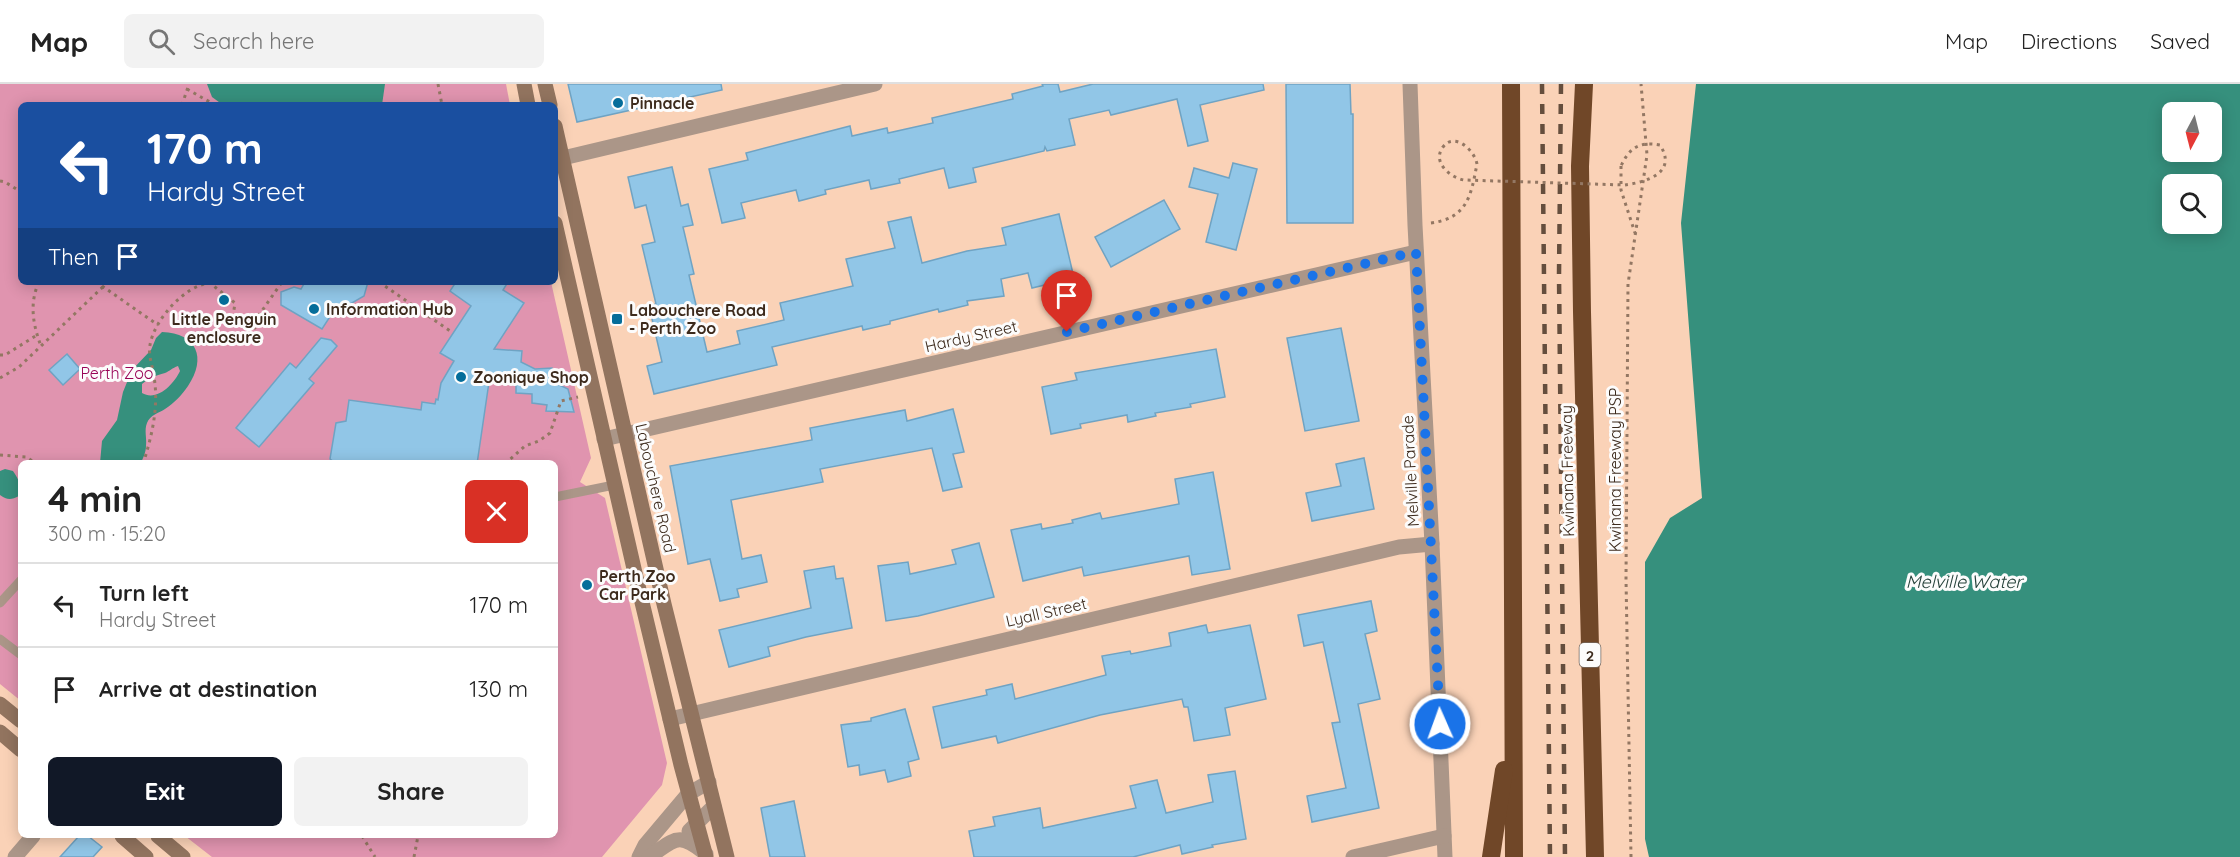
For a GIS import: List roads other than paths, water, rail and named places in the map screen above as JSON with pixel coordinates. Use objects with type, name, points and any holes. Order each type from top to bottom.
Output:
[{"type":"highway","points":[[1511,84],[1514,857]]},
{"type":"highway","name":"Kwinana Freeway","points":[[1584,84],[1580,166],[1582,312],[1595,857]]},
{"type":"highway","points":[[1491,857],[1513,717]]},
{"type":"main road","points":[[524,84],[527,102]]},
{"type":"main road","points":[[544,84],[549,102]]},
{"type":"main road","name":"Labouchere Road","points":[[558,138],[664,604],[727,857]]},
{"type":"main road","points":[[558,236],[634,573],[688,794],[706,855]]},
{"type":"main road","points":[[0,704],[18,719]]},
{"type":"main road","points":[[0,732],[18,747]]},
{"type":"main road","points":[[124,838],[146,857]]},
{"type":"main road","points":[[160,838],[183,857]]},
{"type":"street","points":[[563,158],[875,84]]},
{"type":"street","name":"Melville Parade","points":[[1410,84],[1445,857]]},
{"type":"street","name":"Hardy Street","points":[[604,439],[1416,252]]},
{"type":"street","name":"Lyall Street","points":[[670,719],[1399,546],[1432,544]]},
{"type":"street","points":[[639,857],[645,845],[688,794],[709,782]]},
{"type":"street","points":[[649,857],[669,842],[680,839],[714,806]]},
{"type":"street","points":[[1353,857],[1444,836]]},
{"type":"street","points":[[15,857],[31,838]]},
{"type":"street","points":[[680,839],[692,843],[706,855]]},
{"type":"lane","points":[[558,496],[614,485]]},
{"type":"lane","points":[[611,578],[634,573]]},
{"type":"lane","points":[[0,603],[18,583]]},
{"type":"lane","points":[[0,639],[18,653]]},
{"type":"water","points":[[207,84],[385,84],[382,102],[219,102],[212,97]]},
{"type":"water","name":"Melville Water","points":[[1696,84],[2240,84],[2240,857],[1649,857],[1645,839],[1645,562],[1670,518],[1702,498],[1681,223]]},
{"type":"water","points":[[162,332],[184,337],[195,349],[197,366],[194,376],[178,399],[148,420],[146,450],[142,460],[100,460],[102,441],[117,420],[123,392],[132,370],[151,350],[156,338]],"holes":[[[178,366],[180,371],[174,381],[159,393],[153,395],[142,393],[142,384]]]},
{"type":"water","points":[[5,469],[13,471],[18,480],[18,496],[7,499],[0,495],[0,471]]},
{"type":"railway","points":[[1542,84],[1550,857]]},
{"type":"railway","points":[[1561,84],[1559,275],[1565,857]]},
{"type":"place","name":"Pinnacle","points":[[618,103]]},
{"type":"place","name":"Little Penguin enclosure","points":[[224,300]]},
{"type":"place","name":"Information Hub","points":[[314,309]]},
{"type":"place","name":"Labouchere Road - Perth Zoo","points":[[617,319]]},
{"type":"place","name":"Zoonique Shop","points":[[461,377]]},
{"type":"place","name":"Perth Zoo Car Park","points":[[587,585]]},
{"type":"park label","name":"Perth Zoo","points":[[117,373]]}]
